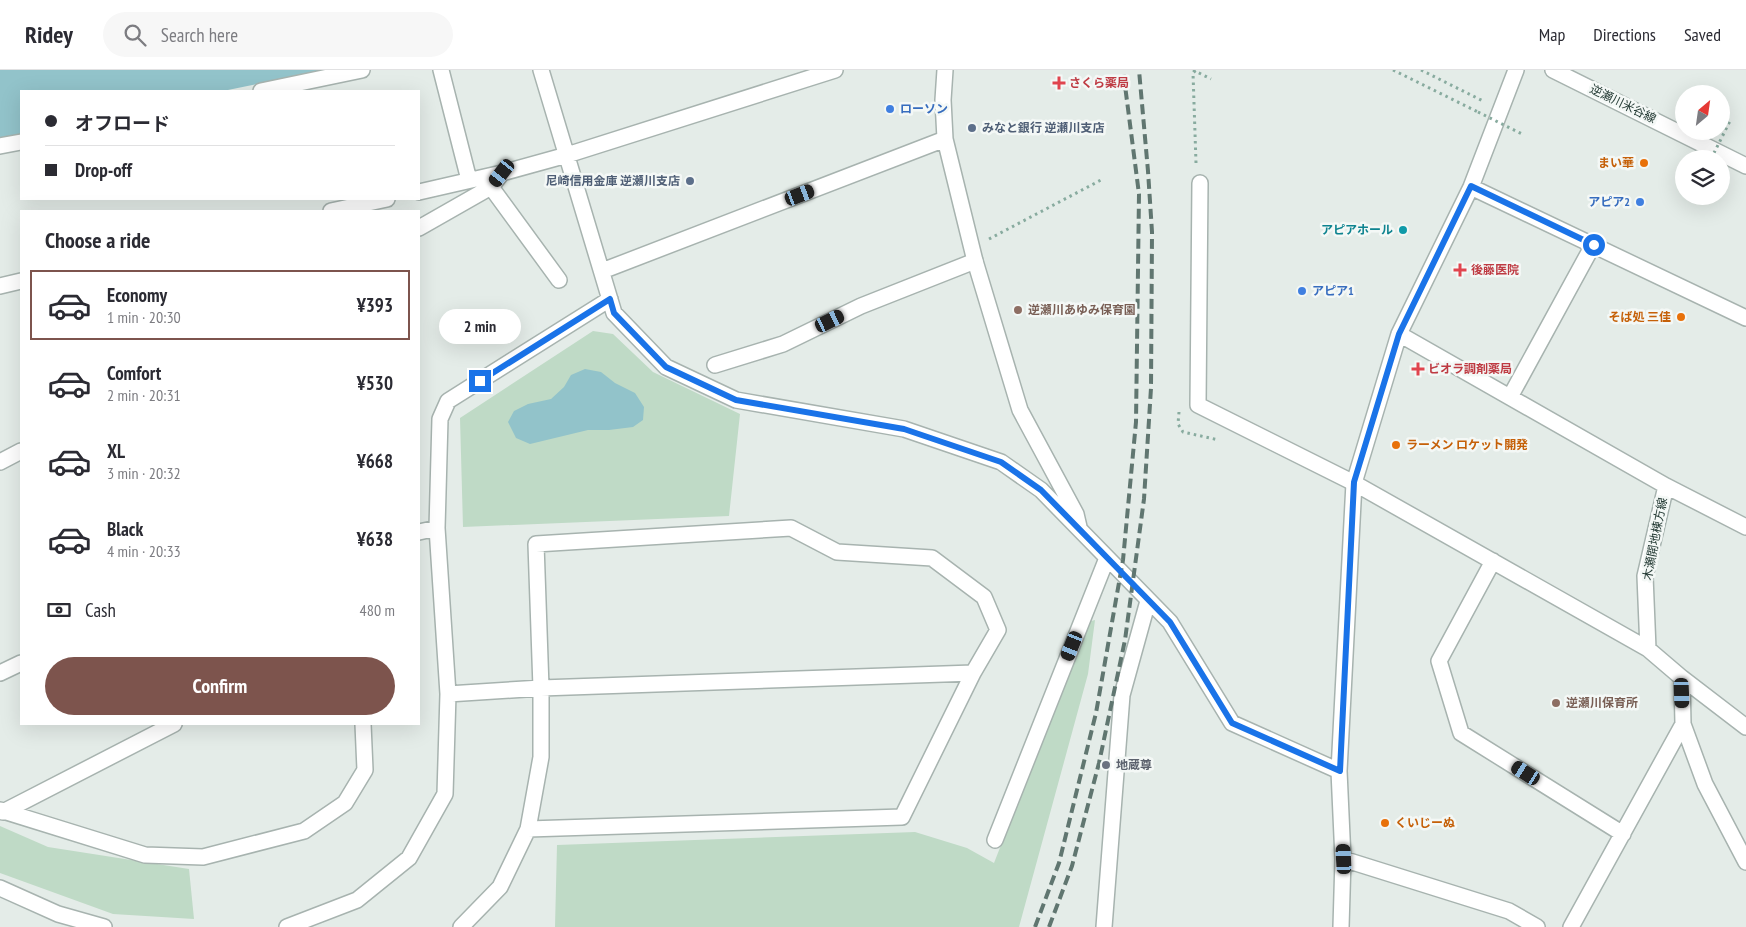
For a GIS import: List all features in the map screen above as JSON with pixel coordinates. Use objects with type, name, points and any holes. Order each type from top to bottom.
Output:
[{"type":"street","points":[[266,90],[362,70]]},
{"type":"street","points":[[441,70],[469,180]]},
{"type":"street","points":[[541,70],[614,313],[666,367],[736,400],[904,429],[1001,462],[1041,490],[1170,622],[1232,723],[1340,771]]},
{"type":"street","points":[[420,192],[502,173],[567,155],[835,70]]},
{"type":"street","points":[[945,70],[943,100],[944,139],[973,255],[1020,410],[1076,514],[1080,530]]},
{"type":"street","points":[[1341,927],[1344,859],[1340,771],[1354,482],[1399,334],[1471,186],[1516,70]]},
{"type":"street","name":"逆瀬川米谷線","points":[[1553,70],[1746,166]]},
{"type":"street","points":[[602,271],[944,139]]},
{"type":"street","points":[[0,146],[20,142]]},
{"type":"street","points":[[420,227],[491,187],[502,173]]},
{"type":"street","points":[[1200,183],[1198,405],[1354,482],[1648,649],[1682,678],[1746,727]]},
{"type":"street","points":[[1471,186],[1746,318]]},
{"type":"street","points":[[491,187],[559,280]]},
{"type":"street","points":[[336,210],[382,200]]},
{"type":"street","points":[[1510,397],[1594,245]]},
{"type":"street","points":[[715,365],[782,344],[973,255]]},
{"type":"street","points":[[0,286],[20,281]]},
{"type":"street","points":[[287,927],[357,900],[409,858],[446,794],[448,694],[438,528],[440,419],[448,401],[610,299]]},
{"type":"street","points":[[1399,334],[1666,486],[1746,527]]},
{"type":"street","points":[[0,462],[20,452]]},
{"type":"street","name":"木瀬開地棟方線","points":[[1648,649],[1646,576],[1666,486]]},
{"type":"street","points":[[420,532],[438,528]]},
{"type":"street","points":[[461,927],[500,887],[528,829],[540,758],[541,688],[536,544],[791,528],[837,552],[932,558],[984,597],[998,630],[973,673],[902,817],[528,829]]},
{"type":"street","points":[[995,840],[1107,558]]},
{"type":"street","points":[[1493,561],[1439,662],[1461,733],[1623,834]]},
{"type":"street","points":[[1104,927],[1122,695],[1148,600]]},
{"type":"street","points":[[0,673],[20,663]]},
{"type":"street","points":[[448,694],[541,688],[973,673]]},
{"type":"street","points":[[1682,678],[1683,724],[1705,784],[1746,862]]},
{"type":"street","points":[[1572,927],[1683,724]]},
{"type":"street","points":[[1,811],[172,725]]},
{"type":"street","points":[[1,811],[145,855],[203,857],[304,831],[345,803],[365,770],[363,725]]},
{"type":"street","points":[[1344,859],[1509,911],[1537,927]]},
{"type":"street","points":[[0,888],[55,921],[104,927]]},
{"type":"path","points":[[1196,167],[1194,70],[1212,79]]},
{"type":"path","points":[[1393,70],[1522,134]]},
{"type":"path","points":[[1421,70],[1485,102]]},
{"type":"path","points":[[1715,150],[1731,119]]},
{"type":"path","points":[[973,255],[1101,180]]},
{"type":"path","points":[[1179,404],[1178,424],[1183,432],[1228,442]]},
{"type":"green space","points":[[593,331],[613,334],[653,372],[740,414],[729,516],[463,527],[460,418]]},
{"type":"green space","points":[[1095,620],[1088,674],[1019,927],[555,927],[557,845],[915,832],[967,848],[994,863],[1088,622]]},
{"type":"green space","points":[[0,826],[48,847],[189,869],[194,919],[113,914],[0,873]]},
{"type":"water","points":[[0,70],[324,70],[228,90],[20,90],[20,135],[0,140]]},
{"type":"water","points":[[585,369],[601,372],[615,383],[635,393],[644,407],[643,420],[633,427],[588,430],[530,444],[516,438],[508,422],[514,411],[528,404],[551,399],[564,387],[571,375]]},
{"type":"railway","points":[[1035,927],[1059,863],[1096,713],[1123,560],[1136,422],[1139,194],[1123,70]]},
{"type":"railway","points":[[1049,927],[1072,866],[1099,763],[1125,640],[1144,499],[1151,388],[1152,232],[1139,70]]},
{"type":"place","name":"さくら薬局","points":[[1059,83]]},
{"type":"place","name":"ローソン","points":[[890,109]]},
{"type":"place","name":"みなと銀行 逆瀬川支店","points":[[972,128]]},
{"type":"place","name":"まい華","points":[[1644,163]]},
{"type":"place","name":"尼崎信用金庫 逆瀬川支店","points":[[690,181]]},
{"type":"place","name":"アピア2","points":[[1640,202]]},
{"type":"place","name":"アピアホール","points":[[1403,230]]},
{"type":"place","name":"後藤医院","points":[[1460,270]]},
{"type":"place","name":"アピア1","points":[[1302,291]]},
{"type":"place","name":"逆瀬川あゆみ保育園","points":[[1018,310]]},
{"type":"place","name":"そば処 三佳","points":[[1681,317]]},
{"type":"place","name":"ビオラ調剤薬局","points":[[1418,369]]},
{"type":"place","name":"ラーメン ロケット開発","points":[[1396,445]]},
{"type":"place","name":"逆瀬川保育所","points":[[1556,703]]},
{"type":"place","name":"地蔵尊","points":[[1106,765]]},
{"type":"place","name":"くいじーぬ","points":[[1385,823]]},
{"type":"route","points":[[480,381],[610,299],[614,313],[666,367],[736,400],[904,429],[1001,462],[1041,490],[1170,622],[1232,723],[1340,771],[1354,482],[1399,334],[1471,186],[1594,245]]}]
